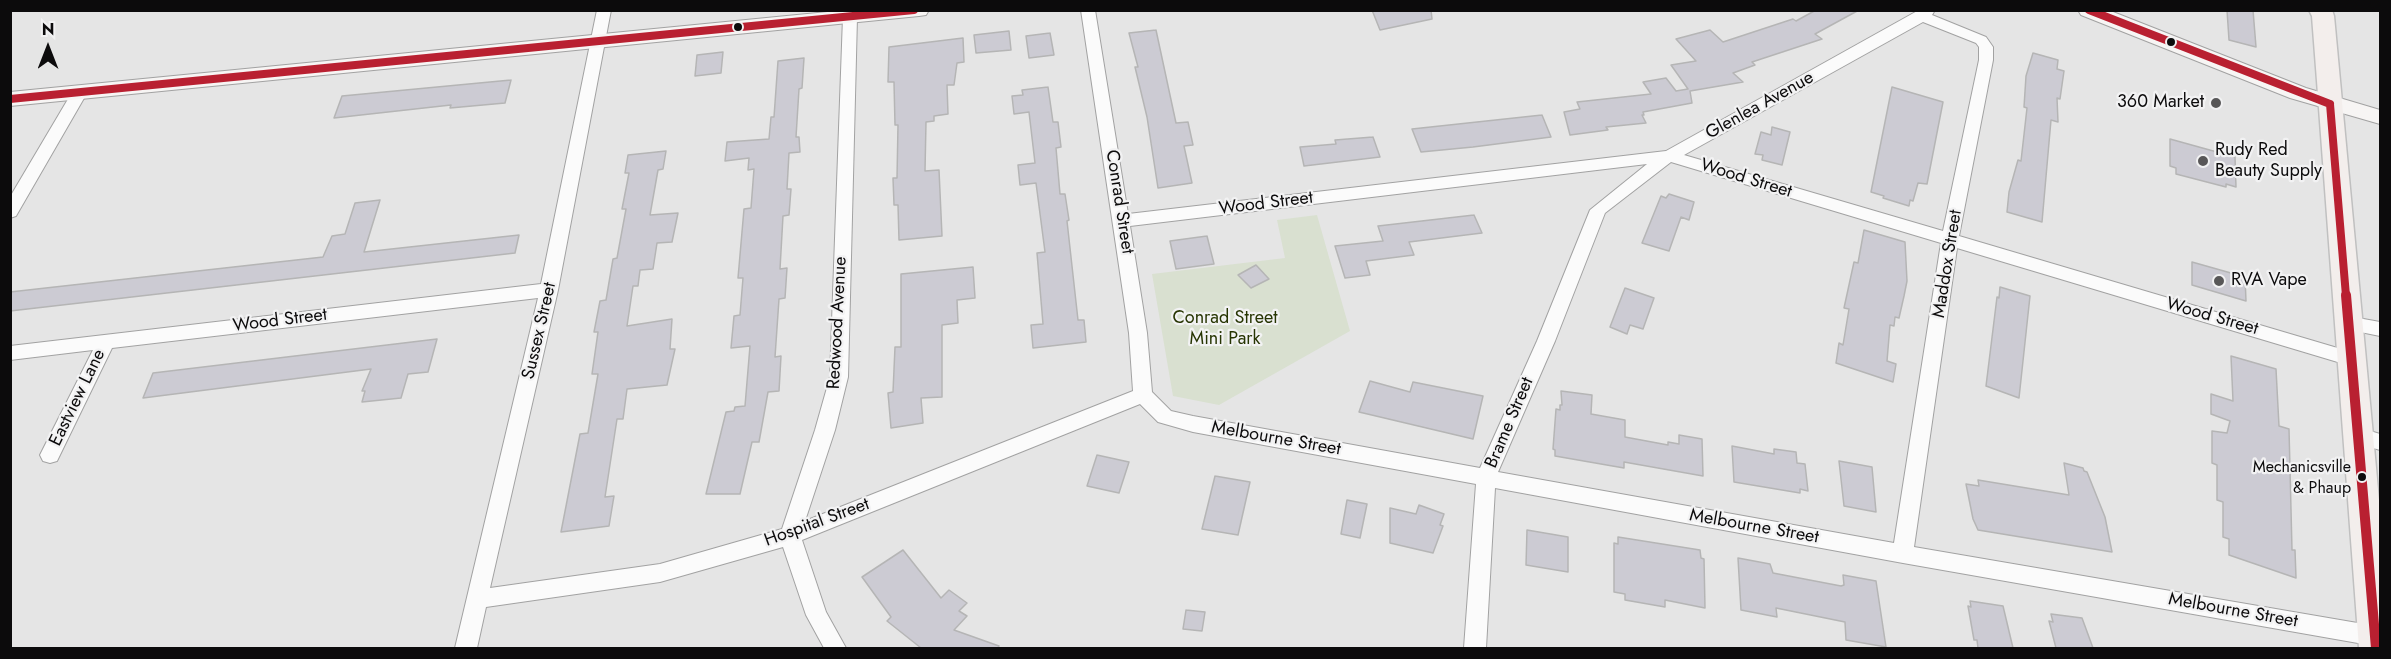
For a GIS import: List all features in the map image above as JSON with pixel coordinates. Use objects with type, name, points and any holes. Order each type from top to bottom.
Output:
[{"type":"main road","points":[[2323,12],[2347,323],[2351,358],[2369,438],[2375,642]]},
{"type":"street","name":"Sussex Street","points":[[466,648],[549,290],[604,10]]},
{"type":"street","points":[[10,99],[919,10]]},
{"type":"street","name":"Conrad Street","points":[[1088,10],[1122,221],[1138,333],[1143,395]]},
{"type":"street","points":[[2088,10],[2330,104],[2380,117]]},
{"type":"street","name":"Glenlea Avenue","points":[[1598,210],[1670,156],[1925,13]]},
{"type":"street","name":"Maddox Street","points":[[1904,554],[1950,240],[1986,60],[1986,47],[1980,40],[1925,13]]},
{"type":"street","name":"Redwood Avenue","points":[[790,536],[825,430],[838,377],[850,17]]},
{"type":"street","points":[[10,212],[79,93]]},
{"type":"street","name":"Wood Street","points":[[1122,221],[1670,156],[2351,358]]},
{"type":"street","name":"Brame Street","points":[[1475,648],[1486,477],[1546,341],[1598,210]]},
{"type":"street","name":"Wood Street","points":[[10,353],[549,290]]},
{"type":"street","points":[[2347,323],[2380,329]]},
{"type":"street","name":"Eastview Lane","points":[[50,454],[106,342]]},
{"type":"street","name":"Hospital Street","points":[[477,599],[660,573],[790,536],[1143,395]]},
{"type":"street","name":"Melbourne Street","points":[[1143,395],[1166,417],[1193,424],[2375,642]]},
{"type":"street","points":[[790,536],[817,615],[835,648]]},
{"type":"green space","name":"Conrad Street Mini Park","points":[[1317,215],[1350,331],[1219,405],[1173,396],[1152,274],[1285,258],[1277,220]]},
{"type":"building","points":[[1372,10],[1431,10],[1432,19],[1380,30]]},
{"type":"building","points":[[1816,10],[1859,10],[1815,34],[1822,39],[1752,62],[1755,65],[1733,73],[1743,82],[1690,91],[1692,103],[1643,112],[1646,123],[1606,127],[1608,130],[1570,135],[1564,112],[1580,109],[1577,102],[1651,94],[1643,82],[1666,78],[1676,91],[1688,89],[1671,65],[1696,61],[1676,39],[1710,30],[1723,42],[1793,19],[1796,21]]},
{"type":"building","points":[[2227,10],[2253,10],[2256,47],[2229,40]]},
{"type":"building","points":[[1156,30],[1176,123],[1188,122],[1193,145],[1184,146],[1192,183],[1158,188],[1147,117],[1135,67],[1138,67],[1129,33]]},
{"type":"building","points":[[1009,31],[1011,50],[976,53],[974,35]]},
{"type":"building","points":[[1050,33],[1054,55],[1029,58],[1026,36]]},
{"type":"building","points":[[963,38],[964,62],[957,63],[954,85],[947,85],[948,114],[934,116],[934,121],[926,122],[925,171],[939,170],[942,236],[899,240],[898,205],[894,205],[893,178],[897,178],[898,125],[895,125],[894,82],[888,82],[889,47]]},
{"type":"building","points":[[723,52],[721,73],[695,76],[697,55]]},
{"type":"building","points":[[2033,53],[2058,60],[2057,69],[2064,71],[2060,99],[2057,98],[2058,122],[2051,120],[2042,222],[2007,212],[2009,192],[2018,160],[2021,161],[2027,108],[2024,107],[2026,76]]},
{"type":"building","points":[[804,58],[802,88],[799,89],[796,137],[799,137],[800,152],[789,153],[787,189],[791,189],[789,215],[783,216],[780,269],[787,268],[785,298],[779,299],[775,357],[781,356],[779,391],[768,392],[759,442],[752,442],[740,494],[706,494],[726,412],[734,411],[735,407],[745,406],[750,346],[731,348],[734,316],[740,315],[743,278],[738,278],[744,209],[751,208],[754,169],[748,170],[749,158],[725,161],[727,142],[769,139],[771,117],[774,117],[778,61]]},
{"type":"building","points":[[511,80],[505,103],[450,108],[451,105],[334,118],[342,96]]},
{"type":"building","points":[[1048,87],[1053,122],[1058,122],[1061,147],[1056,148],[1060,194],[1065,194],[1078,320],[1084,320],[1086,342],[1033,348],[1031,325],[1043,324],[1037,253],[1045,252],[1036,183],[1020,185],[1018,165],[1035,163],[1029,112],[1014,114],[1012,96],[1023,95],[1022,90]]},
{"type":"building","points":[[1892,87],[1943,102],[1927,184],[1918,183],[1913,201],[1910,200],[1909,206],[1871,192]]},
{"type":"building","points":[[1542,115],[1551,137],[1473,147],[1421,152],[1412,129]]},
{"type":"building","points":[[1772,127],[1790,132],[1782,165],[1762,160],[1763,155],[1755,154],[1761,132],[1771,135]]},
{"type":"building","points":[[1373,137],[1380,157],[1304,166],[1300,147],[1336,144],[1335,140]]},
{"type":"building","name":"Rudy Red Beauty Supply","points":[[2170,139],[2235,157],[2236,187],[2226,184],[2226,187],[2176,174],[2176,168],[2170,166]]},
{"type":"building","points":[[666,151],[663,169],[658,170],[650,215],[678,213],[672,242],[657,243],[653,269],[640,270],[638,286],[633,286],[627,326],[672,319],[670,349],[675,349],[667,385],[627,389],[623,419],[617,419],[605,497],[614,496],[609,526],[561,532],[580,434],[588,433],[598,374],[592,374],[598,332],[594,332],[600,301],[606,300],[613,259],[617,258],[626,209],[622,209],[629,173],[625,173],[628,155]]},
{"type":"building","points":[[1669,194],[1694,202],[1689,220],[1681,217],[1669,251],[1642,243],[1661,196],[1666,198]]},
{"type":"building","points":[[380,200],[364,252],[519,235],[515,253],[10,311],[10,292],[323,257],[332,236],[345,234],[355,203]]},
{"type":"building","points":[[1474,215],[1482,233],[1409,242],[1414,255],[1366,261],[1370,275],[1345,278],[1335,246],[1383,241],[1378,226]]},
{"type":"building","points":[[1864,230],[1905,242],[1907,281],[1899,318],[1895,317],[1894,326],[1890,325],[1887,361],[1896,364],[1893,382],[1836,363],[1839,343],[1843,345],[1849,309],[1844,308],[1854,262],[1858,263]]},
{"type":"building","points":[[1207,236],[1214,264],[1176,269],[1170,241]]},
{"type":"building","name":"RVA Vape","points":[[2192,262],[2245,277],[2246,301],[2192,285]]},
{"type":"building","points":[[1256,265],[1269,279],[1251,288],[1238,275]]},
{"type":"building","points":[[973,267],[975,298],[957,300],[958,323],[942,325],[942,397],[921,398],[923,423],[891,428],[888,393],[893,392],[895,347],[901,347],[901,274]]},
{"type":"building","points":[[2000,287],[2030,296],[2019,398],[1986,386]]},
{"type":"building","points":[[1625,288],[1654,298],[1643,329],[1630,325],[1627,334],[1610,327]]},
{"type":"building","points":[[437,339],[428,372],[408,374],[401,398],[362,402],[365,391],[362,391],[371,369],[143,398],[153,373]]},
{"type":"building","points":[[2231,356],[2276,369],[2279,426],[2289,429],[2292,550],[2295,550],[2296,578],[2229,555],[2229,539],[2223,537],[2223,502],[2217,500],[2217,465],[2212,463],[2212,431],[2227,433],[2230,421],[2211,414],[2211,394],[2233,401]]},
{"type":"building","points":[[1370,381],[1410,392],[1413,382],[1483,396],[1473,439],[1359,412]]},
{"type":"building","points":[[1561,391],[1592,395],[1591,414],[1625,420],[1625,437],[1668,445],[1668,442],[1679,444],[1679,435],[1702,439],[1703,476],[1624,462],[1624,468],[1555,456],[1553,449],[1556,409],[1560,410],[1560,405],[1562,405]]},
{"type":"building","points":[[1732,446],[1774,454],[1774,449],[1796,452],[1797,463],[1805,464],[1808,491],[1800,489],[1800,493],[1734,482]]},
{"type":"building","points":[[1097,455],[1129,462],[1119,493],[1087,486]]},
{"type":"building","points":[[1839,461],[1872,467],[1876,512],[1844,506]]},
{"type":"building","points":[[2064,463],[2083,468],[2087,472],[2105,517],[2112,552],[1978,530],[1973,519],[1966,484],[1979,486],[1978,480],[2069,495]]},
{"type":"building","points":[[1215,476],[1250,482],[1238,535],[1202,529]]},
{"type":"building","points":[[1347,500],[1367,504],[1360,538],[1341,534]]},
{"type":"building","points":[[1419,505],[1444,514],[1440,525],[1443,526],[1433,553],[1390,543],[1390,508],[1416,514]]},
{"type":"building","points":[[1527,530],[1568,537],[1568,572],[1526,565]]},
{"type":"building","points":[[1618,537],[1700,550],[1701,558],[1704,559],[1705,608],[1665,600],[1665,607],[1625,600],[1625,594],[1614,592],[1614,543],[1618,544]]},
{"type":"building","points":[[903,550],[941,598],[949,590],[967,603],[959,611],[967,616],[954,630],[999,646],[998,648],[921,648],[887,621],[891,617],[862,577]]},
{"type":"building","points":[[1738,558],[1770,564],[1773,573],[1841,586],[1844,585],[1843,575],[1876,581],[1886,647],[1846,640],[1845,622],[1776,608],[1777,617],[1741,610]]},
{"type":"building","points":[[1970,601],[2003,606],[2013,648],[1978,648],[1977,640],[1974,640],[1968,606],[1971,607]]},
{"type":"building","points":[[1186,610],[1205,612],[1202,631],[1183,629]]},
{"type":"building","points":[[2051,614],[2082,618],[2093,648],[2056,648],[2049,621],[2053,622]]},
{"type":"transit line","points":[[10,99],[914,10]]},
{"type":"transit line","points":[[2089,10],[2330,104]]},
{"type":"transit line","points":[[2330,104],[2376,648]]},
{"type":"place","name":"360 Market","points":[[2216,103]]},
{"type":"place","name":"Rudy Red Beauty Supply","points":[[2203,161]]},
{"type":"place","name":"RVA Vape","points":[[2219,281]]},
{"type":"place","name":"Mechanicsville & Phaup","points":[[2362,477]]}]
